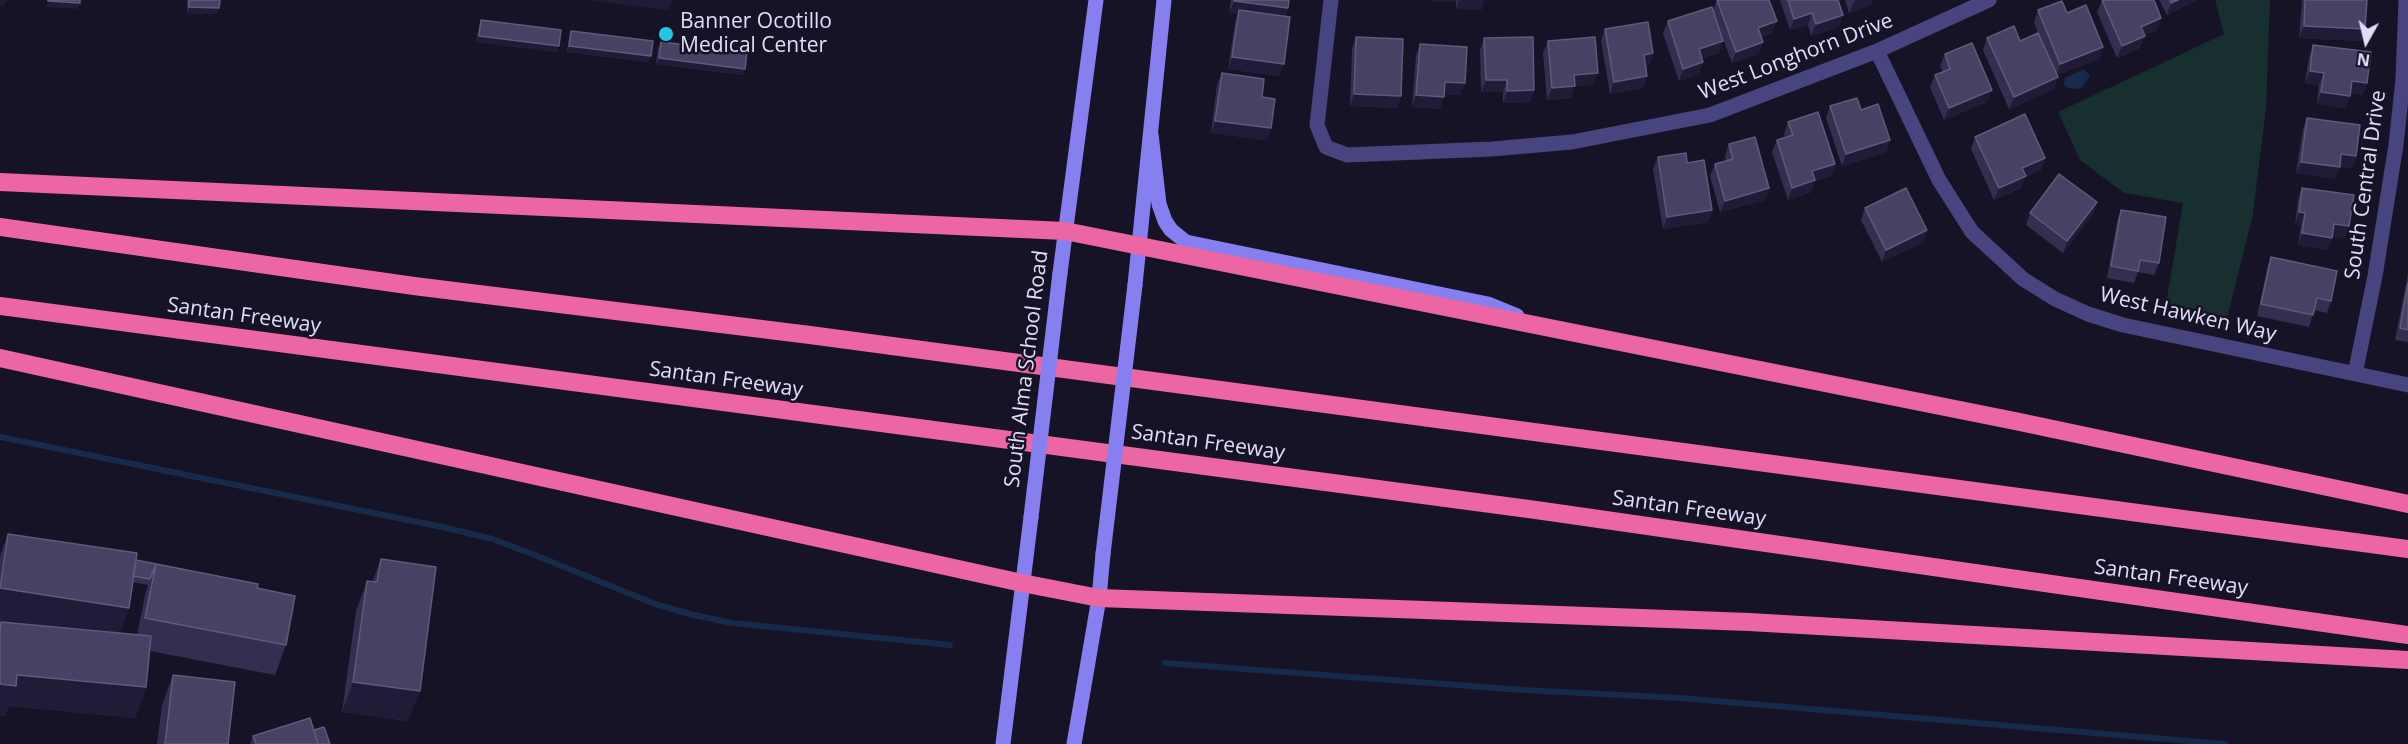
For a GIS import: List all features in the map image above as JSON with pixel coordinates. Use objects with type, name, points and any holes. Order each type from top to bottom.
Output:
[{"type":"highway","points":[[0,182],[1065,231],[2015,421],[2408,504]]},
{"type":"highway","points":[[0,227],[414,286],[846,339],[2408,549]]},
{"type":"highway","name":"Santan Freeway","points":[[0,306],[1524,508],[2408,635]]},
{"type":"highway","points":[[0,358],[1099,598],[1749,622],[2408,660]]},
{"type":"main road","name":"South Alma School Road","points":[[1003,744],[1065,231],[1096,0]]},
{"type":"main road","points":[[1074,744],[1099,598],[1135,285],[1164,0]]},
{"type":"main road","points":[[1150,134],[1159,204],[1171,230],[1186,242],[1488,304],[1542,327]]},
{"type":"street","name":"West Longhorn Drive","points":[[1330,0],[1317,125],[1326,147],[1347,154],[1492,149],[1572,142],[1710,115],[1877,51],[1989,0]]},
{"type":"street","name":"South Central Drive","points":[[2355,374],[2375,276],[2396,145],[2403,79],[2406,0]]},
{"type":"street","name":"West Hawken Way","points":[[1877,51],[1939,180],[1972,232],[2023,279],[2055,299],[2088,314],[2123,325],[2408,385]]},
{"type":"green space","points":[[2215,0],[2270,0],[2266,109],[2253,214],[2225,327],[2165,310],[2183,203],[2124,193],[2080,160],[2058,112],[2224,34]]},
{"type":"water","points":[[2084,69],[2090,76],[2081,89],[2068,88],[2064,85],[2065,78]]},
{"type":"building","points":[[80,0],[80,3],[48,1]]},
{"type":"building","points":[[189,0],[220,0],[219,8],[189,7]]},
{"type":"building","points":[[1234,0],[1289,0],[1288,8]]},
{"type":"building","points":[[1717,0],[1769,0],[1777,21],[1758,28],[1763,42],[1736,52]]},
{"type":"building","points":[[1788,0],[1838,0],[1843,15],[1816,24],[1812,13],[1794,19]]},
{"type":"building","points":[[2102,0],[2154,0],[2161,18],[2141,27],[2145,36],[2122,46]]},
{"type":"building","points":[[2305,0],[2367,0],[2365,29],[2304,26]]},
{"type":"building","points":[[2062,1],[2067,13],[2086,5],[2103,47],[2060,64],[2038,10]]},
{"type":"building","points":[[1712,7],[1723,41],[1699,49],[1703,62],[1683,69],[1668,21]]},
{"type":"building","points":[[1239,10],[1290,17],[1284,64],[1232,57]]},
{"type":"building","points":[[481,20],[561,30],[559,46],[479,36]]},
{"type":"building","points":[[1648,22],[1653,53],[1644,55],[1647,76],[1614,82],[1605,29]]},
{"type":"building","points":[[2014,26],[2020,41],[2038,33],[2058,77],[2014,97],[1987,38]]},
{"type":"building","points":[[571,31],[653,41],[651,56],[569,46]]},
{"type":"building","points":[[1356,37],[1403,39],[1401,96],[1354,94]]},
{"type":"building","points":[[1533,37],[1534,90],[1507,91],[1507,80],[1486,80],[1484,38]]},
{"type":"building","points":[[1595,37],[1598,73],[1574,75],[1575,86],[1552,88],[1548,41]]},
{"type":"building","points":[[661,42],[747,52],[745,69],[659,58]]},
{"type":"building","points":[[1972,43],[1992,90],[1949,108],[1935,75],[1950,69],[1945,54]]},
{"type":"building","points":[[1420,44],[1467,47],[1465,83],[1445,82],[1444,97],[1416,95]]},
{"type":"building","points":[[2313,45],[2371,52],[2367,83],[2352,81],[2350,96],[2321,92],[2324,73],[2310,71]]},
{"type":"building","points":[[1222,73],[1264,79],[1262,97],[1275,99],[1271,128],[1215,121]]},
{"type":"building","points":[[1857,98],[1861,110],[1878,104],[1890,140],[1846,154],[1830,106]]},
{"type":"building","points":[[1818,112],[1835,164],[1812,171],[1815,180],[1792,188],[1777,140],[1793,135],[1788,122]]},
{"type":"building","points":[[2025,114],[2045,158],[2022,168],[2026,176],[1999,188],[1975,137]]},
{"type":"building","points":[[2307,118],[2360,125],[2356,156],[2341,154],[2340,167],[2301,162]]},
{"type":"building","points":[[1755,137],[1769,188],[1725,201],[1715,164],[1733,159],[1729,144]]},
{"type":"building","points":[[1686,153],[1687,163],[1704,160],[1712,210],[1667,217],[1658,157]]},
{"type":"building","points":[[2059,174],[2097,202],[2067,241],[2030,213]]},
{"type":"building","points":[[1906,188],[1927,230],[1886,250],[1865,208]]},
{"type":"building","points":[[2302,188],[2354,195],[2349,226],[2334,224],[2332,238],[2302,233],[2305,213],[2299,212]]},
{"type":"building","points":[[2121,210],[2166,217],[2159,263],[2140,260],[2138,271],[2111,266]]},
{"type":"building","points":[[2271,257],[2337,271],[2331,301],[2317,298],[2313,315],[2261,304]]},
{"type":"building","points":[[2408,283],[2408,330],[2400,328]]},
{"type":"building","points":[[8,534],[137,553],[129,608],[0,588]]},
{"type":"building","points":[[381,559],[436,567],[420,691],[353,682],[367,581],[377,582]]},
{"type":"building","points":[[136,560],[192,571],[156,564],[150,579],[133,576]]},
{"type":"building","points":[[156,564],[258,584],[257,588],[295,596],[286,645],[145,618]]},
{"type":"building","points":[[1,622],[151,636],[146,687],[17,675],[16,686],[0,684]]},
{"type":"building","points":[[173,675],[235,682],[228,744],[165,744]]},
{"type":"building","points":[[310,718],[318,744],[256,744],[253,736]]},
{"type":"building","points":[[324,727],[330,744],[318,744],[314,730]]},
{"type":"waterway","points":[[0,437],[492,539],[655,604],[690,614],[732,623],[950,645]]},
{"type":"waterway","points":[[1165,663],[1523,690],[1680,698],[2225,744]]},
{"type":"place","name":"Banner Ocotillo Medical Center","points":[[666,34]]}]
